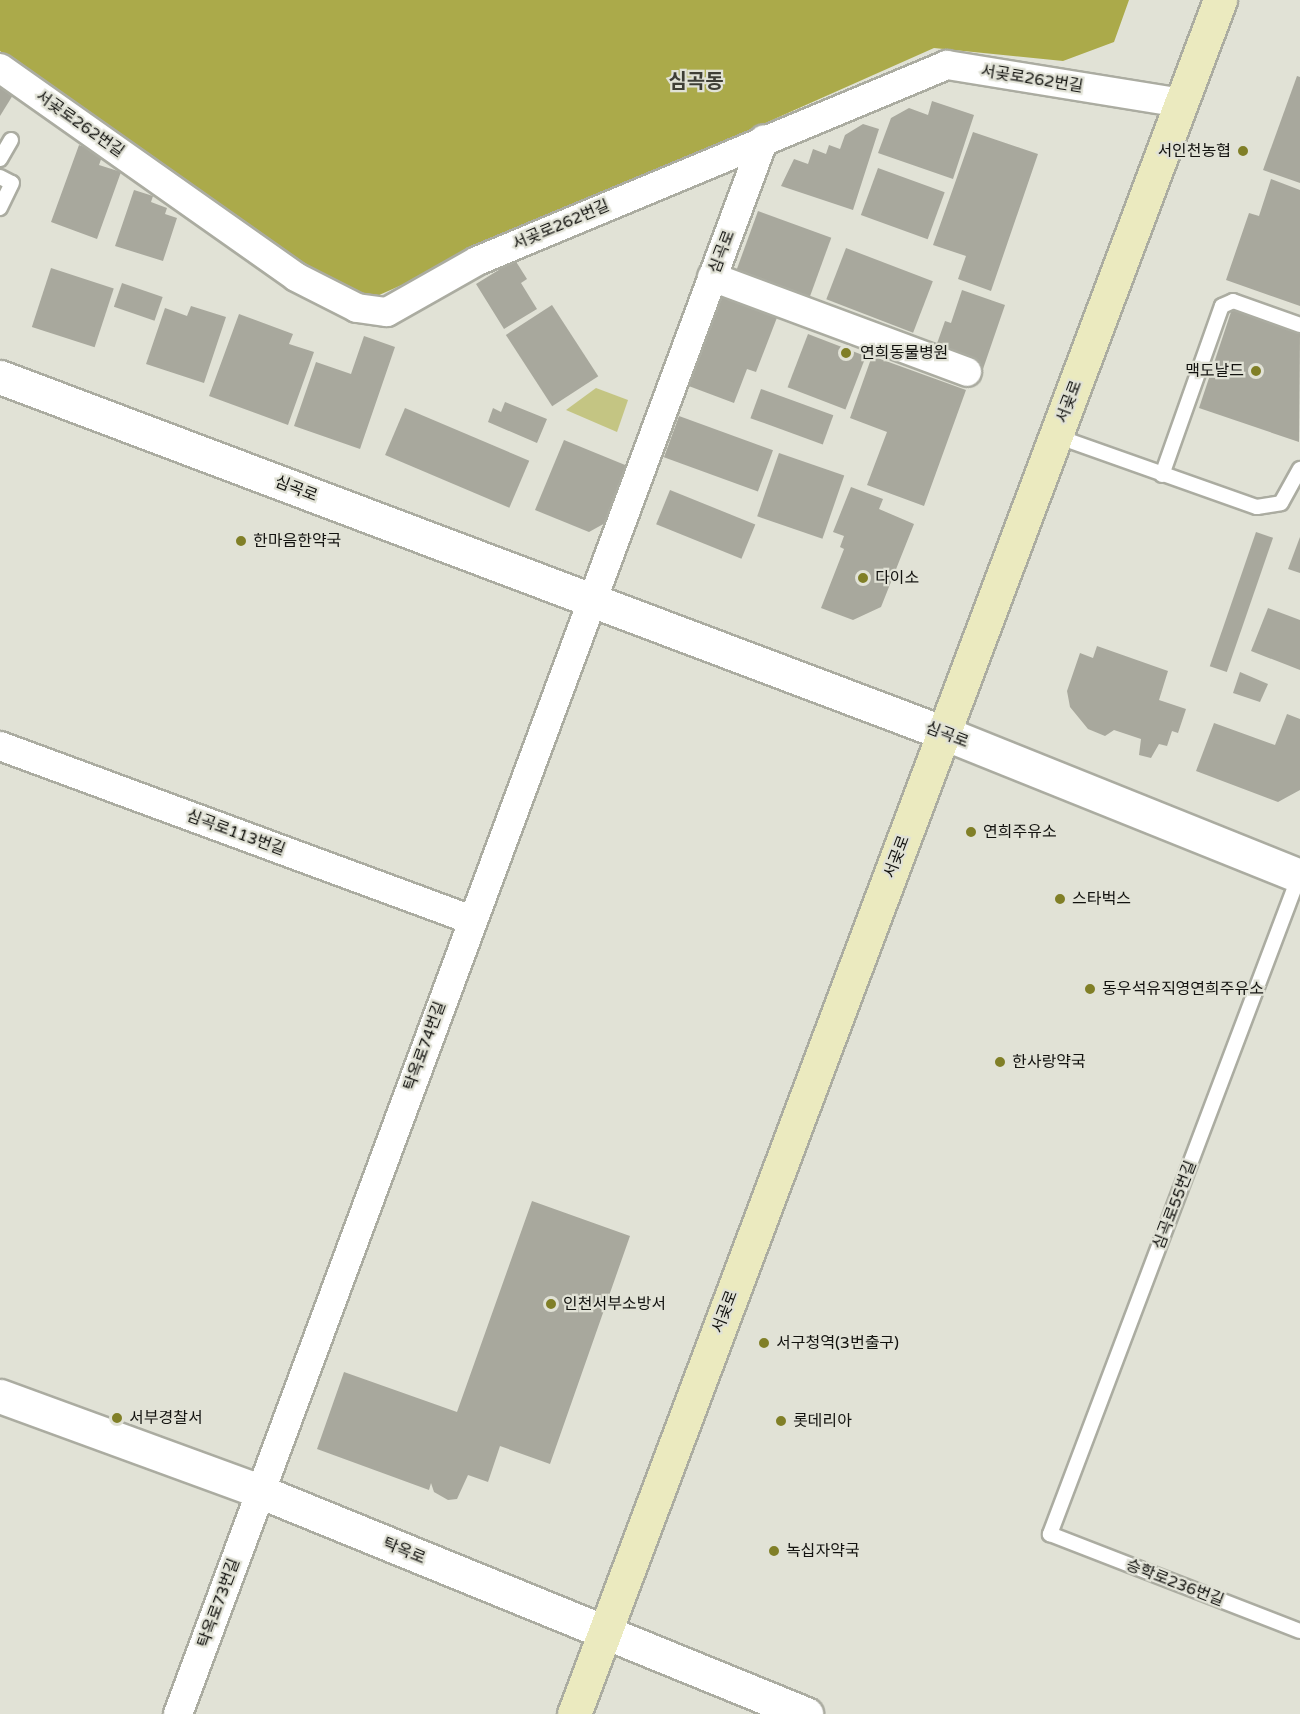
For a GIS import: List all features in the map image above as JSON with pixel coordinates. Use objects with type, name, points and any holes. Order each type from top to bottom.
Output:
[{"type":"main road","name":"서곶로","points":[[574,1714],[1220,0]]},
{"type":"street","name":"서곶로262번길","points":[[0,68],[296,277],[357,308],[387,312],[477,261],[764,139],[947,65],[1181,104]]},
{"type":"street","name":"심곡로","points":[[591,601],[764,139]]},
{"type":"street","points":[[712,277],[967,372]]},
{"type":"street","name":"심곡로","points":[[0,377],[944,733],[1300,876]]},
{"type":"street","name":"탁옥로74번길","points":[[259,1491],[591,601]]},
{"type":"street","name":"심곡로113번길","points":[[0,746],[472,920]]},
{"type":"street","name":"탁옥로","points":[[0,1396],[259,1491],[806,1714]]},
{"type":"street","name":"탁옥로73번길","points":[[178,1714],[259,1491]]},
{"type":"lane","points":[[0,159],[11,140]]},
{"type":"lane","points":[[0,177],[12,183],[0,208]]},
{"type":"lane","points":[[1162,475],[1222,306],[1233,301],[1300,325]]},
{"type":"lane","points":[[1056,436],[1257,507],[1281,503],[1300,469]]},
{"type":"lane","name":"심곡로55번길","points":[[1050,1534],[1300,876]]},
{"type":"lane","name":"승학로236번길","points":[[1050,1534],[1300,1631]]},
{"type":"green space","points":[[596,388],[628,400],[617,432],[566,410]]},
{"type":"shaded area","points":[[0,0],[1129,0],[1114,42],[1063,61],[934,48],[368,300],[325,283],[0,51]]},
{"type":"building","points":[[1297,76],[1300,77],[1300,183],[1263,170]]},
{"type":"building","points":[[0,86],[13,95],[0,116]]},
{"type":"building","points":[[932,101],[974,115],[953,179],[878,153],[891,118],[909,108],[928,115]]},
{"type":"building","points":[[863,124],[879,129],[853,210],[781,186],[794,159],[808,164],[813,149],[826,154],[829,145],[840,149],[845,135]]},
{"type":"building","points":[[973,132],[1038,154],[991,291],[958,279],[966,256],[933,245]]},
{"type":"building","points":[[79,145],[103,154],[99,165],[121,172],[97,239],[51,222]]},
{"type":"building","points":[[878,168],[945,192],[928,239],[861,215]]},
{"type":"building","points":[[1271,179],[1300,190],[1300,306],[1226,280],[1249,213],[1259,216]]},
{"type":"building","points":[[134,190],[153,196],[151,202],[167,208],[165,214],[177,218],[163,261],[115,246]]},
{"type":"building","points":[[758,211],[831,238],[810,297],[736,270]]},
{"type":"building","points":[[846,248],[933,281],[913,333],[826,299]]},
{"type":"building","points":[[515,260],[527,279],[521,283],[537,309],[504,329],[476,284]]},
{"type":"building","points":[[51,268],[114,288],[95,347],[32,327]]},
{"type":"building","points":[[122,283],[163,297],[155,321],[114,307]]},
{"type":"building","points":[[962,290],[1005,305],[983,369],[934,352],[945,321],[951,323]]},
{"type":"building","points":[[720,293],[778,315],[756,372],[747,369],[734,403],[686,385]]},
{"type":"building","points":[[552,305],[598,376],[552,406],[506,335]]},
{"type":"building","points":[[191,306],[226,317],[204,383],[146,364],[165,308],[187,316]]},
{"type":"building","name":"맥도날드","points":[[1232,309],[1300,334],[1299,442],[1199,408]]},
{"type":"building","points":[[239,314],[293,334],[289,344],[314,352],[288,425],[209,396]]},
{"type":"building","points":[[808,334],[866,356],[845,409],[788,387]]},
{"type":"building","points":[[364,336],[395,347],[360,449],[294,426],[316,362],[351,374]]},
{"type":"building","points":[[872,356],[966,390],[924,506],[867,485],[887,432],[850,418]]},
{"type":"building","points":[[761,389],[833,415],[823,444],[750,418]]},
{"type":"building","points":[[505,402],[547,419],[537,443],[488,422],[493,408],[501,412]]},
{"type":"building","points":[[405,408],[529,461],[509,508],[385,455]]},
{"type":"building","points":[[679,416],[773,450],[758,492],[664,457]]},
{"type":"building","points":[[564,440],[630,467],[607,522],[589,532],[535,510]]},
{"type":"building","points":[[779,453],[844,475],[822,539],[757,516]]},
{"type":"building","name":"다이소","points":[[851,487],[883,499],[879,509],[914,524],[881,607],[853,620],[821,608],[844,549],[840,547],[844,536],[833,532]]},
{"type":"building","points":[[670,490],[755,524],[741,559],[656,524]]},
{"type":"building","points":[[1256,532],[1273,538],[1227,672],[1210,666]]},
{"type":"building","points":[[1300,537],[1300,573],[1288,569]]},
{"type":"building","points":[[1268,608],[1300,620],[1300,670],[1251,651]]},
{"type":"building","points":[[1097,646],[1168,671],[1159,700],[1186,709],[1178,733],[1172,731],[1167,746],[1159,744],[1151,758],[1139,755],[1141,739],[1114,730],[1105,736],[1088,729],[1070,707],[1067,691],[1080,653],[1093,658]]},
{"type":"building","points":[[1240,672],[1268,684],[1260,702],[1233,693]]},
{"type":"building","points":[[1287,714],[1300,719],[1300,790],[1278,802],[1196,771],[1214,723],[1275,745]]},
{"type":"building","name":"인천서부소방서","points":[[532,1201],[630,1236],[550,1464],[500,1446],[488,1482],[468,1475],[457,1499],[448,1500],[434,1492],[431,1483],[429,1490],[317,1449],[344,1372],[457,1412]]},
{"type":"place","name":"서인천농협","points":[[1243,151]]},
{"type":"place","name":"연희동물병원","points":[[846,353]]},
{"type":"place","name":"맥도날드","points":[[1256,371]]},
{"type":"place","name":"한마음한약국","points":[[241,541]]},
{"type":"place","name":"다이소","points":[[863,578]]},
{"type":"place","name":"연희주유소","points":[[971,832]]},
{"type":"place","name":"스타벅스","points":[[1060,899]]},
{"type":"place","name":"동우석유직영연희주유소","points":[[1090,989]]},
{"type":"place","name":"한사랑약국","points":[[1000,1062]]},
{"type":"place","name":"인천서부소방서","points":[[551,1304]]},
{"type":"place","name":"서구청역(3번출구)","points":[[764,1343]]},
{"type":"place","name":"서부경찰서","points":[[117,1418]]},
{"type":"place","name":"롯데리아","points":[[781,1421]]},
{"type":"place","name":"녹십자약국","points":[[774,1551]]},
{"type":"district","name":"심곡동","points":[[696,82]]}]
